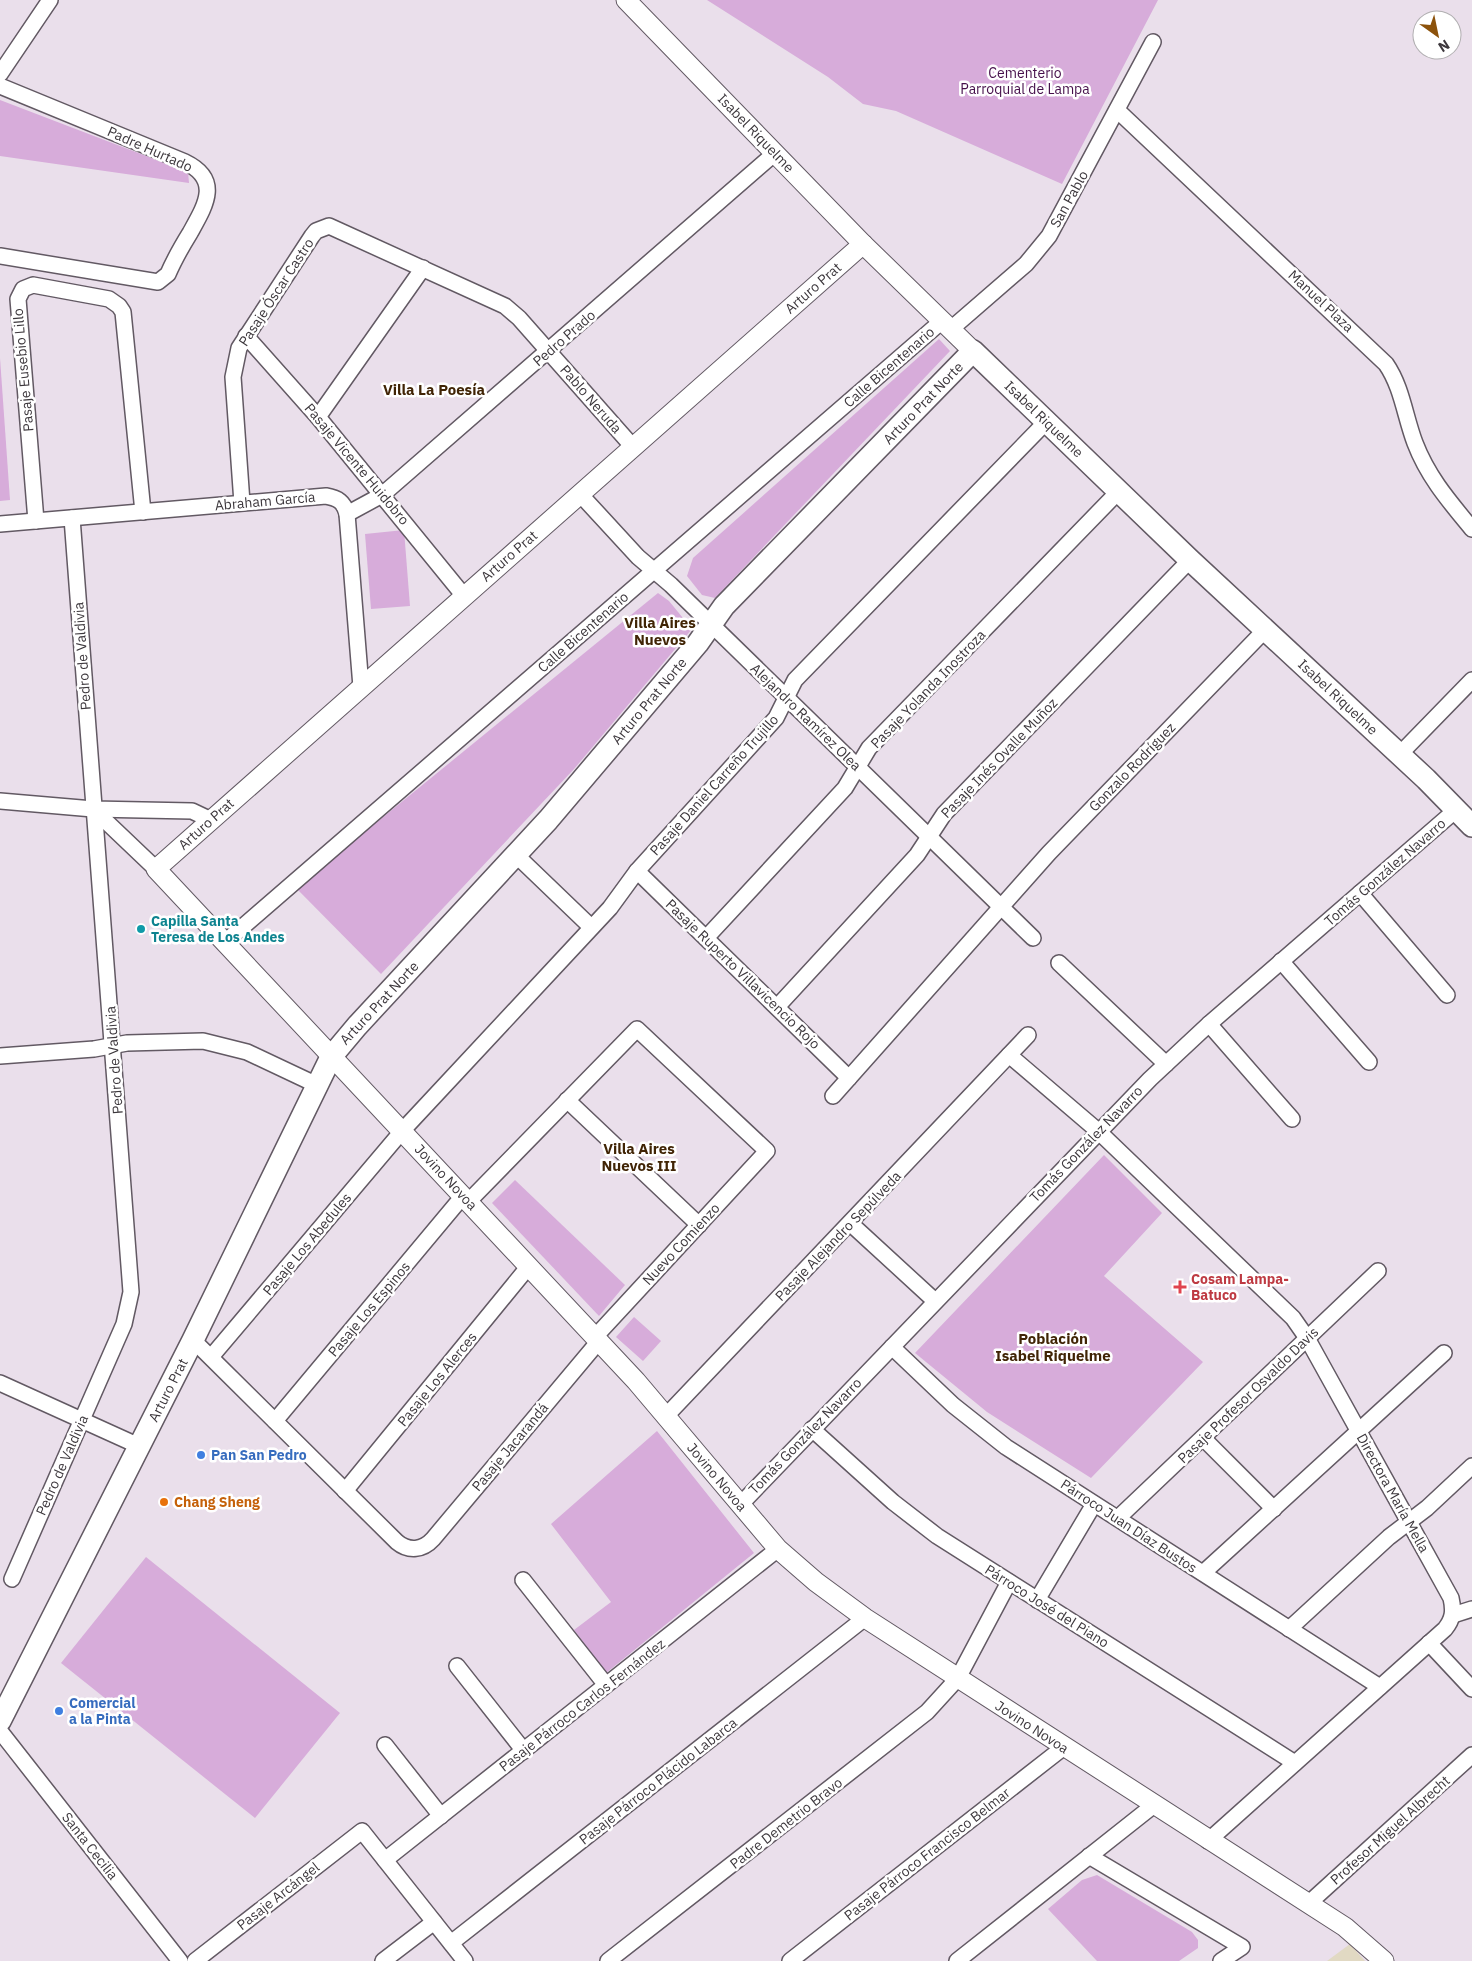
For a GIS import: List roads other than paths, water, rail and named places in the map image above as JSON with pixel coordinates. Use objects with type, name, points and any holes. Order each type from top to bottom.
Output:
[{"type":"main road","name":"Isabel Riquelme","points":[[974,351],[1190,560],[1400,754],[1472,826]]},
{"type":"main road","name":"Arturo Prat Norte","points":[[330,1057],[584,779],[724,606],[974,351]]},
{"type":"main road","name":"Arturo Prat","points":[[0,1721],[193,1340],[330,1057]]},
{"type":"street","points":[[0,74],[50,0]]},
{"type":"street","name":"Isabel Riquelme","points":[[633,3],[863,244],[974,351]]},
{"type":"street","name":"San Pablo","points":[[946,325],[1026,264],[1049,236],[1153,42]]},
{"type":"street","name":"Padre Hurtado","points":[[0,86],[185,162],[201,173],[208,190],[205,207],[168,274],[158,282],[0,256]]},
{"type":"street","name":"Manuel Plaza","points":[[1117,110],[1386,364],[1396,380],[1408,426],[1430,475],[1472,529]]},
{"type":"street","name":"Pedro Prado","points":[[347,514],[382,495],[549,352],[775,153]]},
{"type":"street","name":"Pasaje Óscar Castro","points":[[242,503],[233,377],[235,357],[246,336],[312,236],[322,228],[336,228],[505,306],[519,318],[549,352]]},
{"type":"street","name":"Arturo Prat","points":[[156,869],[863,244]]},
{"type":"street","points":[[318,417],[423,268]]},
{"type":"street","name":"Pasaje Eusebio Lillo","points":[[36,521],[18,299],[22,289],[34,285],[108,299],[119,306],[123,312],[143,512]]},
{"type":"street","name":"Calle Bicentenario","points":[[224,943],[654,571],[946,325]]},
{"type":"street","name":"Pasaje Vicente Huidobro","points":[[246,336],[318,417],[464,596]]},
{"type":"street","name":"Pablo Neruda","points":[[549,352],[633,447]]},
{"type":"street","name":"Pasaje Daniel Carreño Trujillo","points":[[403,1130],[610,908],[637,871],[776,718],[796,680],[1047,421]]},
{"type":"street","name":"Pasaje Yolanda Inostroza","points":[[706,938],[845,788],[869,748],[1119,492]]},
{"type":"street","name":"Alejandro Ramírez Olea","points":[[580,494],[638,557],[711,624],[1033,938]]},
{"type":"street","name":"Abraham García","points":[[0,524],[326,496],[340,501],[347,514]]},
{"type":"street","points":[[347,514],[361,687]]},
{"type":"street","name":"Pedro de Valdivia","points":[[12,1578],[124,1324],[131,1292],[72,518]]},
{"type":"street","name":"Pasaje Inés Ovalle Muñoz","points":[[777,1007],[917,855],[944,814],[1190,560]]},
{"type":"street","name":"Gonzalo Rodríguez","points":[[1001,907],[1048,853],[1265,630]]},
{"type":"street","points":[[1400,754],[1472,680]]},
{"type":"street","points":[[0,801],[94,809],[192,811],[211,820]]},
{"type":"street","points":[[94,809],[156,869]]},
{"type":"street","name":"Tomás González Navarro","points":[[740,1505],[1098,1131],[1166,1064],[1209,1024],[1457,809]]},
{"type":"street","points":[[516,855],[591,927]]},
{"type":"street","name":"Jovino Novoa","points":[[156,869],[330,1057],[403,1130],[597,1339],[666,1416],[778,1549],[816,1582],[865,1618],[1208,1841],[1345,1927],[1384,1961]]},
{"type":"street","name":"Pasaje Ruperto Villavicencio Rojo","points":[[637,871],[849,1078]]},
{"type":"street","points":[[1360,893],[1447,995]]},
{"type":"street","points":[[834,1096],[1001,907]]},
{"type":"street","points":[[1282,961],[1369,1062]]},
{"type":"street","points":[[1059,963],[1166,1064]]},
{"type":"street","points":[[1209,1024],[1292,1119]]},
{"type":"street","name":"Nuevo Comienzo","points":[[567,1100],[637,1029],[767,1150],[597,1339]]},
{"type":"street","name":"Pasaje Alejandro Sepúlveda","points":[[666,1416],[1028,1035]]},
{"type":"street","points":[[0,1056],[188,1040],[219,1044],[247,1052],[317,1085]]},
{"type":"street","points":[[1009,1055],[1098,1131]]},
{"type":"street","points":[[466,1199],[567,1100],[698,1225]]},
{"type":"street","name":"Pasaje Los Abedules","points":[[211,1358],[403,1130]]},
{"type":"street","name":"Directora María Mella","points":[[1098,1131],[1284,1307],[1307,1338],[1451,1598],[1453,1615]]},
{"type":"street","name":"Pasaje Los Espinos","points":[[275,1421],[466,1199]]},
{"type":"street","points":[[850,1223],[935,1301]]},
{"type":"street","name":"Pasaje Los Alerces","points":[[345,1491],[529,1266]]},
{"type":"street","name":"Pasaje Profesor Osvaldo Davis","points":[[1118,1518],[1378,1271]]},
{"type":"street","name":"Pasaje Jacarandá","points":[[345,1491],[402,1546],[417,1549],[429,1544],[597,1339]]},
{"type":"street","points":[[193,1340],[345,1491]]},
{"type":"street","name":"Párroco Juan Díaz Bustos","points":[[892,1347],[953,1405],[987,1433],[1094,1504],[1380,1687]]},
{"type":"street","points":[[1203,1573],[1444,1353]]},
{"type":"street","points":[[0,1383],[140,1446]]},
{"type":"street","name":"Párroco José del Piano","points":[[812,1430],[916,1520],[1037,1600],[1295,1763]]},
{"type":"street","points":[[1203,1438],[1274,1509]]},
{"type":"street","points":[[1289,1629],[1472,1466]]},
{"type":"street","points":[[1037,1600],[1094,1504]]},
{"type":"street","name":"Pasaje Párroco Carlos Fernández","points":[[385,1860],[778,1549]]},
{"type":"street","points":[[523,1580],[606,1685]]},
{"type":"street","name":"Padre Demetrio Bravo","points":[[608,1961],[912,1725],[940,1700],[958,1678],[1010,1582]]},
{"type":"street","points":[[1208,1841],[1429,1643],[1450,1622],[1453,1615],[1472,1609]]},
{"type":"street","name":"Pasaje Párroco Plácido Labarca","points":[[451,1943],[865,1618]]},
{"type":"street","points":[[1429,1643],[1472,1689]]},
{"type":"street","points":[[457,1666],[524,1751]]},
{"type":"street","name":"Santa Cecilia","points":[[0,1731],[180,1961]]},
{"type":"street","points":[[385,1745],[441,1816]]},
{"type":"street","name":"Pasaje Párroco Francisco Belmar","points":[[790,1961],[1064,1747]]},
{"type":"street","name":"Profesor Miguel Albrecht","points":[[1308,1904],[1472,1756]]},
{"type":"street","points":[[958,1961],[1154,1805]]},
{"type":"street","name":"Pasaje Arcángel","points":[[195,1961],[362,1831],[385,1860]]},
{"type":"street","points":[[1089,1856],[1242,1947],[1221,1961]]},
{"type":"street","points":[[385,1860],[465,1961]]},
{"type":"street","points":[[383,1961],[434,1922]]},
{"type":"place","name":"Capilla Santa Teresa de Los Andes","points":[[141,929]]},
{"type":"place","name":"Cosam Lampa- Batuco","points":[[1180,1287]]},
{"type":"place","name":"Pan San Pedro","points":[[201,1455]]},
{"type":"place","name":"Chang Sheng","points":[[164,1502]]},
{"type":"place","name":"Comercial a la Pinta","points":[[59,1711]]},
{"type":"district","name":"Villa La Poesía","points":[[434,389]]},
{"type":"district","name":"Villa Aires Nuevos","points":[[660,630]]},
{"type":"district","name":"Villa Aires Nuevos III","points":[[639,1156]]},
{"type":"district","name":"Población Isabel Riquelme","points":[[1053,1346]]},
{"type":"park label","name":"Cementerio Parroquial de Lampa","points":[[1025,82]]}]
